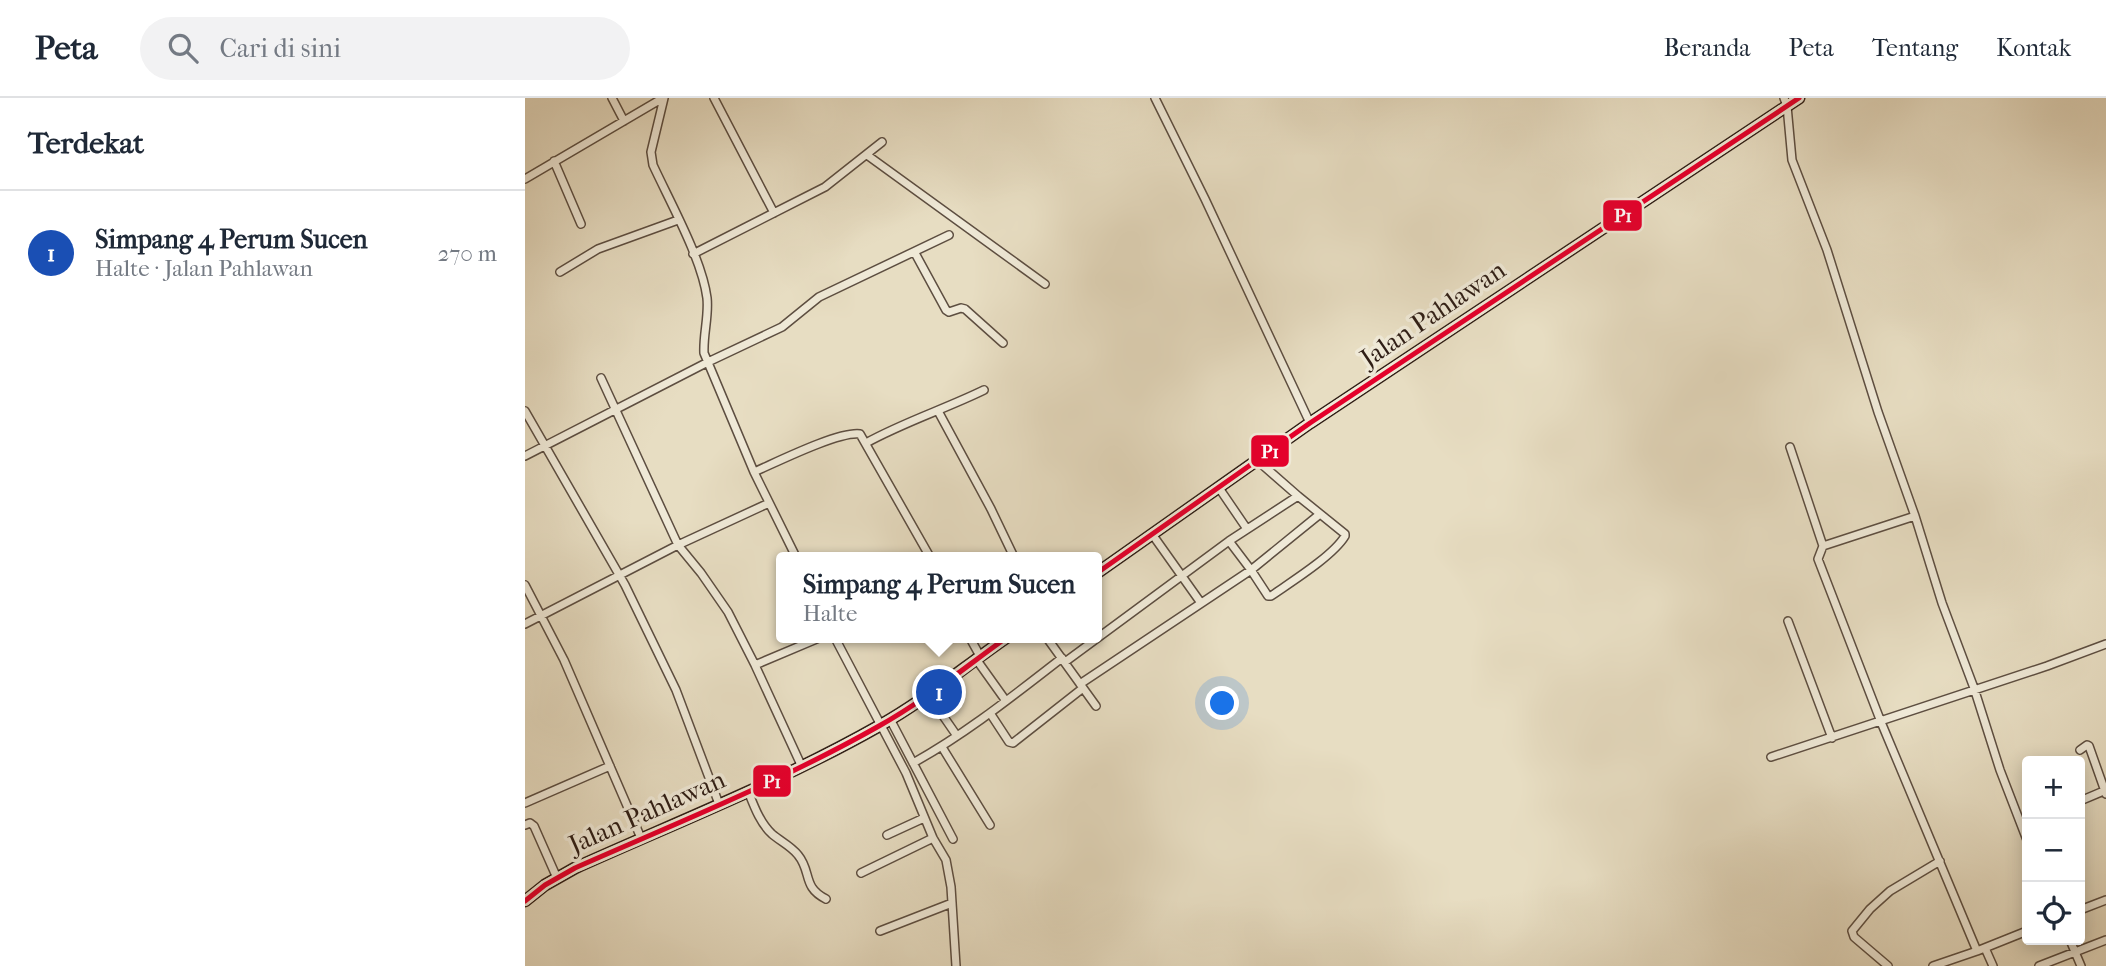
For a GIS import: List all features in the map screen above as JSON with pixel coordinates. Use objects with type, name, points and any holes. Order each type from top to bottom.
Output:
[{"type":"main road","name":"Jalan Pahlawan","points":[[1102,569],[1310,423],[1786,102],[1799,98]]},
{"type":"main road","name":"Jalan Pahlawan","points":[[525,901],[557,878],[802,766],[885,722],[999,643]]},
{"type":"street","points":[[612,98],[624,121]]},
{"type":"street","points":[[525,179],[664,98]]},
{"type":"street","points":[[664,98],[651,152],[653,165],[705,286],[707,302],[704,353],[754,472],[794,552]]},
{"type":"street","points":[[714,98],[774,213]]},
{"type":"street","points":[[1155,98],[1310,423]]},
{"type":"street","points":[[1786,102],[1792,160],[1815,214],[1878,412],[2000,770],[2022,820]]},
{"type":"street","points":[[693,254],[825,187],[882,142]]},
{"type":"street","points":[[867,155],[1045,284]]},
{"type":"street","points":[[554,161],[581,224]]},
{"type":"street","points":[[560,272],[597,249],[678,220]]},
{"type":"street","points":[[525,456],[788,323],[819,297],[949,235]]},
{"type":"street","points":[[915,253],[946,310],[949,312],[965,309],[1003,343]]},
{"type":"street","points":[[601,378],[678,545],[718,597],[755,665],[802,766]]},
{"type":"street","points":[[866,443],[984,390]]},
{"type":"street","points":[[525,411],[619,576],[676,690],[719,804]]},
{"type":"street","points":[[938,411],[1012,552]]},
{"type":"street","points":[[754,472],[811,448],[852,434],[860,435],[927,552]]},
{"type":"street","points":[[1790,447],[1823,546],[1818,559],[1881,722],[1940,861],[1981,950],[1993,966]]},
{"type":"street","points":[[1229,541],[1268,596],[1271,596],[1321,560],[1345,536],[1258,461]]},
{"type":"street","points":[[1219,488],[1247,529]]},
{"type":"street","points":[[1102,633],[1229,541],[1298,496]]},
{"type":"street","points":[[525,624],[678,545],[769,503]]},
{"type":"street","points":[[990,713],[1009,742],[1013,743],[1081,686],[1251,569],[1320,514]]},
{"type":"street","points":[[1823,546],[1915,516]]},
{"type":"street","points":[[1152,534],[1201,603]]},
{"type":"street","points":[[525,585],[564,660],[641,838]]},
{"type":"street","points":[[1788,621],[1832,738]]},
{"type":"street","points":[[755,665],[807,643]]},
{"type":"street","points":[[838,643],[885,722],[913,762],[953,839]]},
{"type":"street","points":[[972,643],[1006,701]]},
{"type":"street","points":[[1051,643],[1095,706]]},
{"type":"street","points":[[913,762],[942,747],[1088,643]]},
{"type":"street","points":[[1771,757],[2106,644]]},
{"type":"street","points":[[928,694],[957,736]]},
{"type":"street","points":[[885,722],[924,818],[946,860],[951,887],[956,966]]},
{"type":"street","points":[[2080,750],[2089,746],[2103,776],[2106,791],[2085,799]]},
{"type":"street","points":[[942,747],[990,825]]},
{"type":"street","points":[[525,803],[610,766]]},
{"type":"street","points":[[748,791],[769,831],[797,854],[803,862],[815,894],[826,899]]},
{"type":"street","points":[[887,835],[924,818]]},
{"type":"street","points":[[525,825],[530,823],[534,826],[557,878]]},
{"type":"street","points":[[861,873],[933,838]]},
{"type":"street","points":[[1888,966],[1854,937],[1852,931],[1870,909],[1890,891],[1940,861]]},
{"type":"street","points":[[2085,908],[2106,900]]},
{"type":"street","points":[[880,931],[952,903]]},
{"type":"street","points":[[1933,966],[2022,933]]},
{"type":"street","points":[[2039,966],[2106,940]]},
{"type":"street","points":[[2072,945],[2081,966]]},
{"type":"transit line","name":"P1","points":[[1102,569],[1310,423],[1799,98]]},
{"type":"transit line","name":"P1","points":[[525,901],[545,885],[575,868],[767,783],[879,726],[928,695],[999,643]]},
{"type":"place","name":"Simpang 4 Perum Sucen","points":[[939,692]]}]
